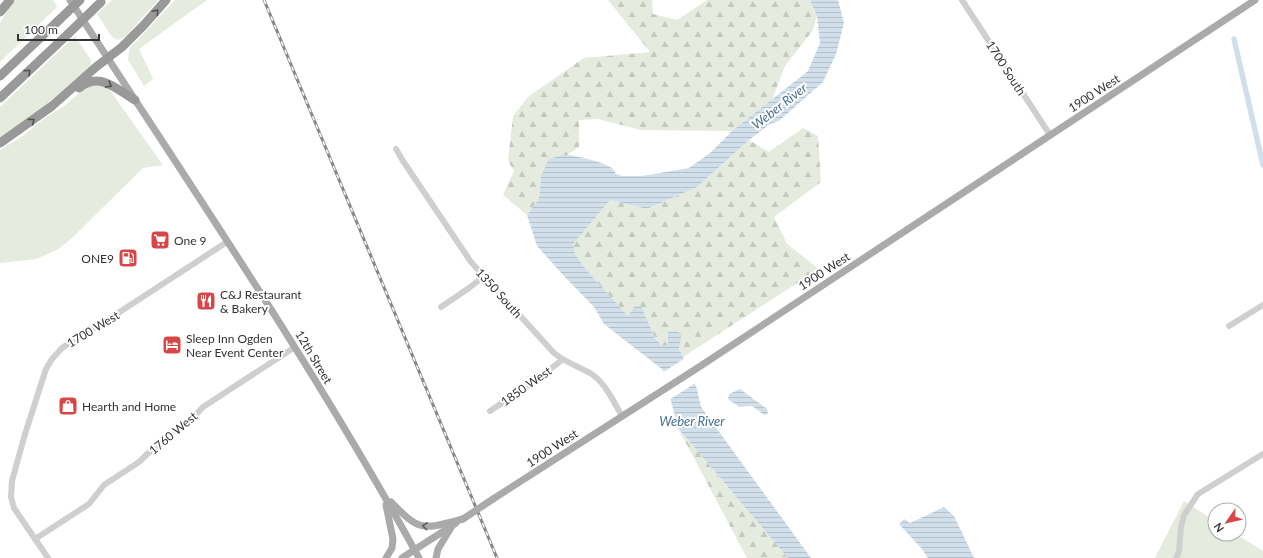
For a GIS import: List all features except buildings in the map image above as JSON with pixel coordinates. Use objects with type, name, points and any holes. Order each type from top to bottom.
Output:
[{"type":"highway","points":[[0,12],[10,0]]},
{"type":"highway","points":[[0,76],[80,0]]},
{"type":"highway","points":[[0,143],[52,106],[96,67],[122,47],[166,0]]},
{"type":"highway","points":[[0,98],[102,1]]},
{"type":"highway","points":[[52,106],[67,98],[87,82],[93,80],[100,80],[107,83],[135,100]]},
{"type":"main road","name":"12th Street","points":[[70,0],[295,347],[419,558]]},
{"type":"main road","name":"1900 West","points":[[402,558],[699,367],[1255,0]]},
{"type":"main road","points":[[383,495],[410,521],[420,526],[434,526],[463,519]]},
{"type":"main road","points":[[383,495],[393,539],[392,548],[386,558]]},
{"type":"main road","points":[[436,558],[438,549],[452,525]]},
{"type":"street","name":"1700 South","points":[[962,0],[1050,135]]},
{"type":"street","name":"1350 South","points":[[396,149],[471,262],[483,277],[554,353],[562,360],[591,374],[601,382],[622,416]]},
{"type":"street","name":"1700 West","points":[[35,539],[14,508],[11,497],[12,481],[25,434],[46,369],[52,359],[62,348],[122,311],[227,242]]},
{"type":"street","points":[[441,306],[483,277]]},
{"type":"street","points":[[1229,326],[1263,305]]},
{"type":"street","name":"1760 West","points":[[35,539],[88,504],[104,485],[140,462],[164,438],[193,418],[203,407],[295,347]]},
{"type":"street","name":"1850 West","points":[[490,411],[539,378],[562,360]]},
{"type":"street","points":[[1176,558],[1179,551],[1181,527],[1184,515],[1198,494],[1263,454]]},
{"type":"street","points":[[35,539],[48,558]]},
{"type":"green space","points":[[16,0],[53,0],[57,7],[0,62],[0,23],[8,9]]},
{"type":"green space","points":[[112,0],[158,0],[126,36],[118,40],[112,37],[97,14]]},
{"type":"green space","points":[[175,0],[207,0],[139,49],[153,79],[144,86],[128,60],[129,49]]},
{"type":"green space","points":[[608,0],[652,0],[653,14],[677,20],[707,0],[810,0],[817,16],[813,30],[785,66],[772,100],[732,131],[641,130],[598,119],[579,120],[579,147],[567,155],[557,157],[541,177],[539,198],[527,215],[503,195],[514,171],[508,161],[513,116],[529,96],[584,58],[650,52]]},
{"type":"green space","points":[[75,36],[91,60],[91,66],[47,104],[0,139],[0,107]]},
{"type":"green space","points":[[92,84],[104,85],[109,89],[163,165],[143,168],[71,239],[57,250],[36,259],[0,263],[0,150],[23,136],[42,120],[64,106]]},
{"type":"green space","points":[[803,128],[818,136],[821,182],[774,217],[787,244],[819,269],[683,357],[679,348],[661,345],[655,338],[641,306],[628,317],[588,272],[575,254],[572,244],[610,200],[647,209],[697,187],[749,140],[769,152]]},
{"type":"green space","points":[[678,428],[788,558],[747,558]]},
{"type":"green space","points":[[1184,501],[1207,516],[1207,542],[1247,541],[1263,551],[1263,558],[1155,558]]},
{"type":"water","name":"Weber River","points":[[810,0],[838,0],[844,23],[836,54],[823,82],[779,121],[770,124],[749,140],[697,187],[647,209],[610,200],[573,244],[575,254],[588,272],[628,316],[635,306],[641,306],[655,338],[661,345],[668,345],[668,331],[682,333],[679,348],[697,389],[701,407],[811,558],[788,558],[678,428],[663,370],[604,324],[594,307],[537,246],[527,215],[539,198],[541,177],[548,160],[555,157],[567,155],[584,158],[609,166],[616,174],[622,176],[642,176],[689,168],[710,153],[732,131],[808,71],[820,43],[817,16]]},
{"type":"water","points":[[740,389],[767,409],[768,414],[764,415],[752,406],[739,407],[728,399],[729,394]]},
{"type":"water","points":[[944,507],[954,516],[974,558],[928,558],[922,549],[899,524],[904,519],[910,523]]},
{"type":"pier","points":[[685,358],[697,382],[669,400],[662,373]]},
{"type":"waterway","points":[[1234,39],[1263,165]]},
{"type":"railway","points":[[264,0],[497,558]]},
{"type":"place","name":"One 9","points":[[160,240]]},
{"type":"place","name":"ONE9","points":[[128,258]]},
{"type":"place","name":"C&J Restaurant & Bakery","points":[[206,301]]},
{"type":"place","name":"Sleep Inn Ogden Near Event Center","points":[[172,345]]},
{"type":"place","name":"Hearth and Home","points":[[68,406]]}]
